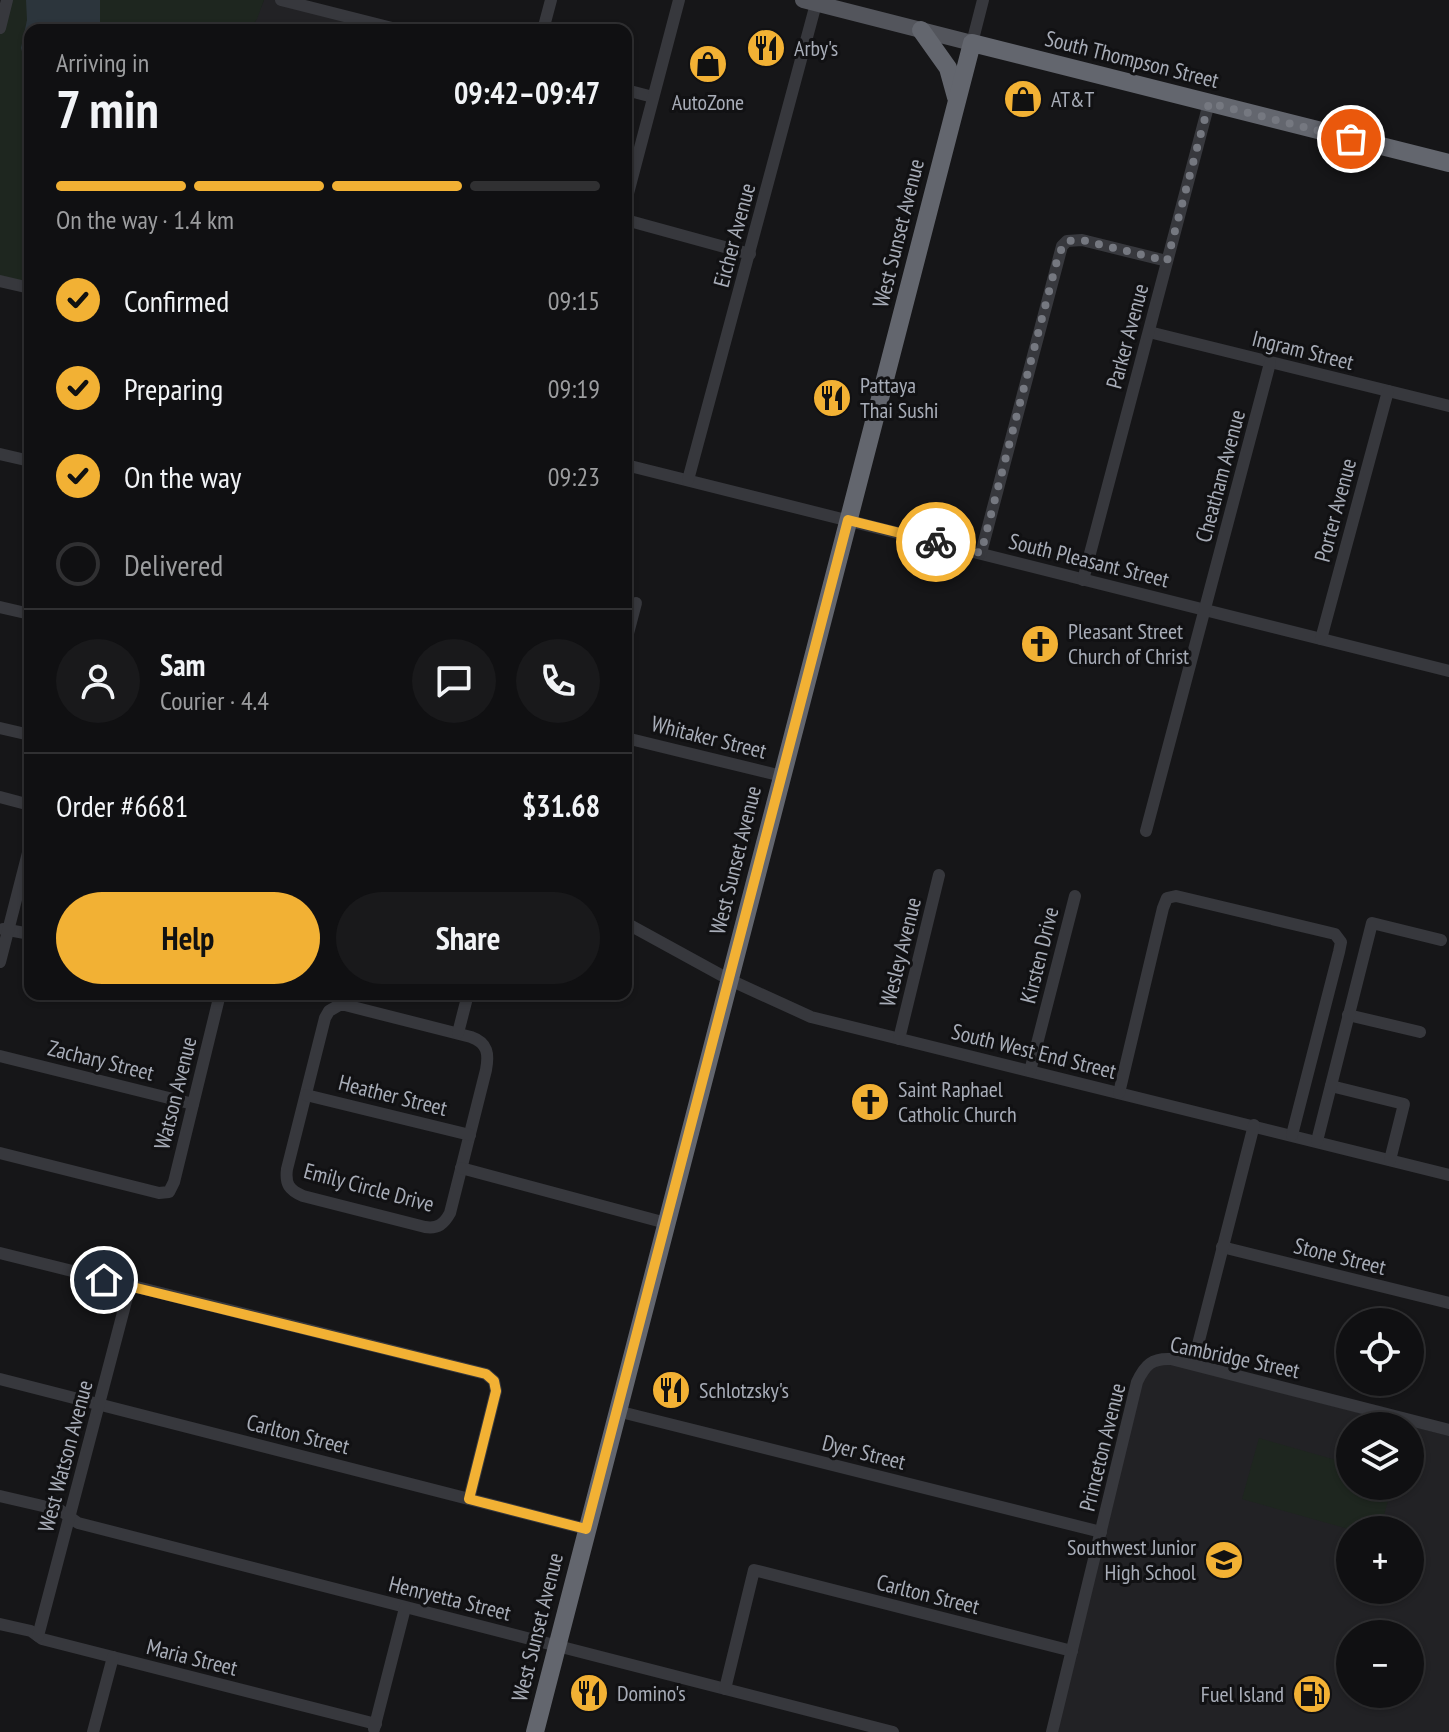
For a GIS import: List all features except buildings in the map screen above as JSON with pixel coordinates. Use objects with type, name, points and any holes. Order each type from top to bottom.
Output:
[{"type":"highway","points":[[921,30],[948,68],[956,102]]},
{"type":"highway","name":"West Sunset Avenue","points":[[535,1732],[972,43]]},
{"type":"highway","name":"South Thompson Street","points":[[972,43],[1449,163]]},
{"type":"main road","name":"South Thompson Street","points":[[812,1],[972,43]]},
{"type":"street","points":[[0,28],[7,0]]},
{"type":"street","points":[[281,0],[376,24]]},
{"type":"street","points":[[545,24],[551,0]]},
{"type":"street","points":[[632,178],[679,0]]},
{"type":"street","name":"West Sunset Avenue","points":[[972,43],[983,0]]},
{"type":"street","name":"Eicher Avenue","points":[[688,480],[750,254],[812,1]]},
{"type":"street","points":[[632,92],[653,97]]},
{"type":"street","name":"Parker Avenue","points":[[1083,580],[1209,103]]},
{"type":"street","points":[[632,222],[750,254]]},
{"type":"street","points":[[981,553],[1059,253],[1067,241],[1082,240],[1167,261]]},
{"type":"street","points":[[0,281],[24,287]]},
{"type":"street","name":"Ingram Street","points":[[1149,332],[1449,406]]},
{"type":"street","name":"Cheatham Avenue","points":[[1146,831],[1270,363]]},
{"type":"street","name":"Porter Avenue","points":[[1321,639],[1388,391]]},
{"type":"street","points":[[0,454],[24,460]]},
{"type":"street","name":"South Pleasant Street","points":[[632,466],[1449,671]]},
{"type":"street","points":[[632,618],[636,603]]},
{"type":"street","points":[[0,607],[24,613]]},
{"type":"street","points":[[0,728],[24,734]]},
{"type":"street","name":"Whitaker Street","points":[[632,739],[782,776]]},
{"type":"street","points":[[0,797],[24,803]]},
{"type":"street","points":[[0,962],[4,929],[24,864]]},
{"type":"street","name":"Wesley Avenue","points":[[899,1039],[939,875]]},
{"type":"street","name":"Kirsten Drive","points":[[1030,1071],[1075,896]]},
{"type":"street","points":[[1119,1093],[1167,898],[1176,896],[1335,934],[1341,942],[1339,952],[1292,1135]]},
{"type":"street","points":[[1317,1141],[1372,923],[1441,940]]},
{"type":"street","name":"South West End Street","points":[[632,926],[730,980],[811,1017],[1449,1175]]},
{"type":"street","points":[[4,929],[24,933]]},
{"type":"street","name":"Watson Avenue","points":[[0,1153],[159,1193],[169,1192],[219,1000]]},
{"type":"street","points":[[458,1033],[466,1000]]},
{"type":"street","name":"Emily Circle Drive","points":[[348,1004],[483,1042],[489,1057],[447,1220],[433,1228],[294,1192],[286,1179],[306,1095],[325,1018],[335,1005],[348,1004]]},
{"type":"street","points":[[1348,1015],[1420,1032]]},
{"type":"street","name":"Zachary Street","points":[[0,1056],[193,1104]]},
{"type":"street","points":[[1331,1086],[1404,1104],[1390,1160]]},
{"type":"street","name":"Heather Street","points":[[306,1095],[470,1135]]},
{"type":"street","points":[[1193,1364],[1254,1125]]},
{"type":"street","points":[[461,1168],[666,1223]]},
{"type":"street","name":"Stone Street","points":[[1222,1247],[1449,1303]]},
{"type":"street","points":[[0,1253],[486,1374],[494,1381],[496,1391],[469,1499]]},
{"type":"street","name":"West Watson Avenue","points":[[38,1636],[130,1286]]},
{"type":"street","name":"Cambridge Street","points":[[1152,1361],[1171,1359],[1193,1364],[1449,1430]]},
{"type":"street","name":"Princeton Avenue","points":[[1052,1732],[1137,1382],[1143,1369],[1152,1361]]},
{"type":"street","name":"Carlton Street","points":[[0,1379],[586,1529]]},
{"type":"street","name":"Dyer Street","points":[[617,1411],[1101,1532]]},
{"type":"street","name":"Henryetta Street","points":[[0,1496],[60,1510],[78,1523],[725,1689],[854,1727],[893,1732]]},
{"type":"street","name":"Carlton Street","points":[[725,1689],[754,1570],[1072,1651]]},
{"type":"street","points":[[374,1728],[405,1608]]},
{"type":"street","name":"Maria Street","points":[[0,1624],[374,1728]]},
{"type":"street","points":[[93,1732],[113,1657]]},
{"type":"shaded area","points":[[7,0],[264,0],[253,24],[24,24],[24,287],[0,281],[0,28]]},
{"type":"shaded area","points":[[26,0],[100,0],[100,24],[26,24]]},
{"type":"shaded area","points":[[264,0],[281,0],[375,24],[254,24]]},
{"type":"shaded area","name":"Southwest Junior High School","points":[[1160,1364],[1171,1364],[1356,1412],[1336,1412],[1336,1500],[1424,1500],[1424,1430],[1449,1436],[1449,1732],[1057,1732],[1140,1385],[1146,1373]]},
{"type":"shaded area","points":[[1259,1438],[1336,1460],[1336,1500],[1388,1500],[1384,1516],[1336,1516],[1336,1525],[1242,1499]]},
{"type":"way so far","points":[[936,542],[981,553],[1062,246],[1067,241],[1082,240],[1167,261],[1209,103],[1351,139]]},
{"type":"place","name":"Arby's","points":[[766,48]]},
{"type":"place","name":"AutoZone","points":[[708,64]]},
{"type":"place","name":"AT&T","points":[[1023,99]]},
{"type":"place","name":"Pattaya Thai Sushi","points":[[832,398]]},
{"type":"place","name":"Pleasant Street Church of Christ","points":[[1040,644]]},
{"type":"place","name":"Saint Raphael Catholic Church","points":[[870,1102]]},
{"type":"place","name":"Schlotzsky's","points":[[671,1390]]},
{"type":"place","name":"Southwest Junior High School","points":[[1224,1560]]},
{"type":"place","name":"Domino's","points":[[589,1693]]},
{"type":"place","name":"Fuel Island","points":[[1312,1694]]},
{"type":"route","points":[[104,1280],[486,1374],[494,1381],[496,1391],[469,1499],[586,1529],[848,520],[936,542]]}]
